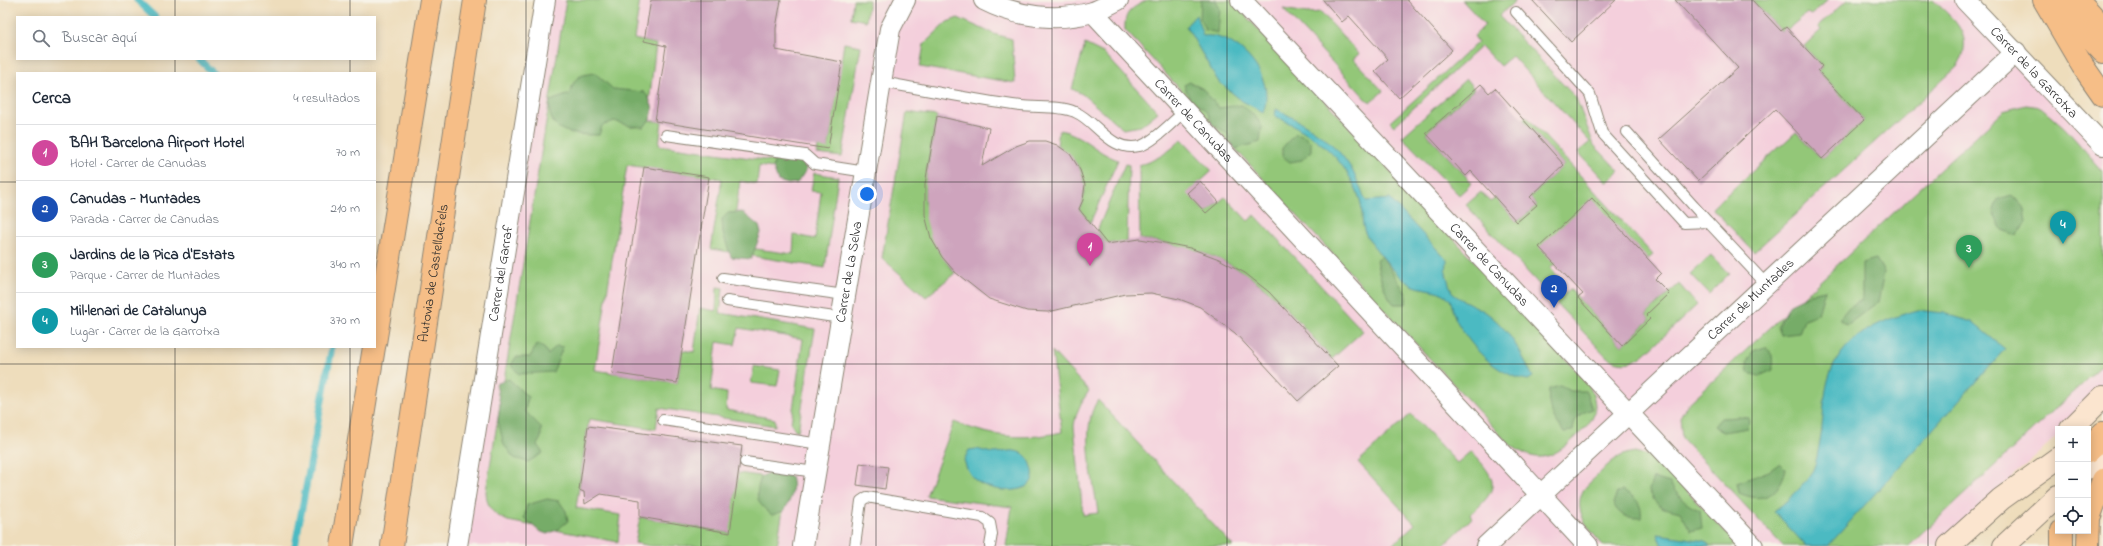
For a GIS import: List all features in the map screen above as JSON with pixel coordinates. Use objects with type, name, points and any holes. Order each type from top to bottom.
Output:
[{"type":"highway","points":[[376,337],[431,0]]},
{"type":"highway","name":"Autovia de Castelldefels","points":[[392,546],[475,0]]},
{"type":"highway","points":[[2044,0],[2082,65],[2103,95]]},
{"type":"highway","points":[[2054,0],[2103,52]]},
{"type":"highway","points":[[2078,0],[2103,27]]},
{"type":"highway","points":[[342,546],[374,348]]},
{"type":"highway","points":[[2091,448],[2103,433]]},
{"type":"highway","points":[[2088,546],[2089,518],[2103,480]]},
{"type":"highway","points":[[2062,534],[2062,546]]},
{"type":"main road","points":[[2074,426],[2103,398]]},
{"type":"main road","points":[[2091,433],[2103,424]]},
{"type":"main road","points":[[1949,546],[2001,499],[2055,445]]},
{"type":"main road","points":[[2091,465],[2103,454]]},
{"type":"main road","points":[[2001,499],[2055,460]]},
{"type":"main road","points":[[2004,546],[2056,498]]},
{"type":"street","name":"Carrer del Garraf","points":[[458,546],[545,0]]},
{"type":"street","name":"Carrer de La Selva","points":[[803,546],[890,29],[905,0]]},
{"type":"street","points":[[984,0],[1019,14],[1057,18],[1093,12],[1118,0]]},
{"type":"street","name":"Carrer de Canudas","points":[[1241,0],[1753,546]]},
{"type":"street","name":"Carrer de la Garrotxa","points":[[1965,0],[2103,145]]},
{"type":"street","name":"Carrer de Canudas","points":[[1093,12],[1588,546]]},
{"type":"street","name":"Carrer de Muntades","points":[[1486,546],[2016,52]]},
{"type":"lane","points":[[1516,12],[1590,94],[1602,133],[1684,223],[1708,222]]},
{"type":"lane","points":[[881,82],[1021,106],[1065,109],[1076,112],[1112,141],[1126,146],[1140,146],[1153,139],[1185,111]]},
{"type":"lane","points":[[1627,132],[1766,284]]},
{"type":"lane","points":[[666,135],[805,155],[815,164],[866,172]]},
{"type":"lane","points":[[723,278],[845,295]]},
{"type":"lane","points":[[727,301],[841,318]]},
{"type":"lane","points":[[663,420],[820,444]]},
{"type":"lane","points":[[745,462],[815,472]]},
{"type":"lane","points":[[855,546],[861,501],[867,497],[982,517],[990,523],[992,534],[990,546]]},
{"type":"shaded area","points":[[545,0],[1965,0],[2103,145],[2103,393],[2067,426],[2055,426],[2055,438],[1937,546],[457,546]]},
{"type":"green space","points":[[566,0],[640,0],[634,39],[656,44],[647,120],[662,122],[659,145],[800,165],[773,168],[759,166],[757,184],[740,181],[734,226],[749,248],[793,254],[794,235],[815,239],[821,192],[811,191],[814,173],[838,177],[825,268],[711,249],[722,179],[627,165],[595,370],[677,383],[682,350],[694,352],[700,308],[716,311],[717,287],[723,288],[720,313],[815,329],[798,431],[794,429],[791,423],[803,339],[739,328],[735,345],[717,342],[711,390],[727,393],[726,410],[775,419],[775,426],[659,408],[656,429],[589,419],[576,508],[621,515],[618,542],[508,521],[498,516],[489,507],[486,491]]},
{"type":"green space","points":[[853,0],[869,0],[866,21],[851,18]]},
{"type":"green space","points":[[1147,0],[1231,0],[1588,383],[1594,397],[1595,409],[1591,420],[1576,437],[1559,451],[1543,457],[1527,455],[1508,443],[1125,30],[1127,15],[1133,8]]},
{"type":"green space","points":[[1201,0],[1216,0],[1220,9],[1218,33],[1205,30],[1200,19]]},
{"type":"green space","points":[[1462,0],[1516,0],[1499,16],[1576,98],[1594,145],[1619,171],[1607,183],[1578,152],[1590,142],[1512,56],[1500,66],[1481,46],[1394,126],[1390,122],[1478,42],[1474,36],[1485,25]]},
{"type":"green space","points":[[1752,0],[1828,0],[1811,15],[1807,13],[1788,29],[1786,27],[1781,31]]},
{"type":"green space","points":[[1847,0],[1933,0],[1949,15],[1960,29],[1964,37],[1962,56],[1957,67],[1754,252],[1712,208],[1796,132],[1822,159],[1864,120],[1818,71],[1822,66],[1804,46],[1821,30],[1818,26]]},
{"type":"green space","points":[[1283,9],[1307,13],[1321,12],[1359,54],[1353,59],[1383,91],[1370,103]]},
{"type":"green space","points":[[958,18],[994,34],[1012,39],[1015,83],[920,67],[924,44],[947,22]]},
{"type":"green space","points":[[844,43],[861,46],[842,157],[817,154],[818,146],[828,148]]},
{"type":"green space","points":[[1085,44],[1105,54],[1158,112],[1141,126],[1123,129],[1082,94],[1072,89]]},
{"type":"green space","points":[[595,73],[613,89],[644,92],[649,98],[653,109],[651,118],[644,127],[630,126],[614,121],[602,126],[599,135],[585,135],[564,131],[554,123],[550,113],[550,101],[570,94],[575,80],[581,76]]},
{"type":"green space","points":[[1466,79],[1474,89],[1426,133],[1472,183],[1459,195],[1402,137]]},
{"type":"green space","points":[[1190,82],[1203,89],[1219,108],[1242,105],[1255,116],[1262,126],[1260,142],[1235,149],[1227,133],[1212,124],[1209,115],[1205,110],[1191,102],[1184,85]]},
{"type":"green space","points":[[2026,105],[2041,107],[2065,128],[2103,171],[2103,364],[1909,546],[1783,546],[1682,438],[1680,417],[1687,405],[2003,111]]},
{"type":"green space","points":[[907,112],[937,116],[926,179],[925,198],[927,216],[932,235],[941,253],[955,273],[926,297],[882,258]]},
{"type":"green space","points":[[1526,116],[1653,255],[1648,259],[1555,264],[1550,268],[1561,279],[1546,292],[1466,205],[1481,192],[1490,202],[1496,198],[1517,222],[1537,205],[1530,197],[1564,165],[1523,119]]},
{"type":"green space","points":[[1059,130],[1075,135],[1103,153],[1118,160],[1090,223],[1079,209],[1085,190],[1082,173],[1072,158],[1057,145]]},
{"type":"green space","points":[[1296,133],[1305,136],[1311,143],[1311,151],[1302,160],[1290,162],[1282,156],[1282,148]]},
{"type":"green space","points":[[1182,139],[1212,171],[1188,193],[1206,213],[1225,197],[1248,221],[1255,215],[1363,331],[1332,359],[1280,302],[1256,281],[1244,273],[1207,254],[1167,243],[1140,239],[1139,165],[1162,155]]},
{"type":"green space","points":[[786,156],[799,159],[807,169],[797,183],[788,184],[778,181],[773,168],[775,158]]},
{"type":"green space","points":[[1125,164],[1129,165],[1127,241],[1107,244],[1097,231]]},
{"type":"green space","points":[[2012,195],[2025,209],[2027,223],[2016,235],[2002,230],[1993,213],[1998,199]]},
{"type":"green space","points":[[742,212],[759,226],[761,233],[751,259],[731,257],[723,234],[722,219],[728,213]]},
{"type":"green space","points":[[1711,255],[1729,274],[1709,294],[1690,274]]},
{"type":"green space","points":[[1382,256],[1407,295],[1406,304],[1394,304],[1387,294],[1382,283],[1376,260]]},
{"type":"green space","points":[[1876,259],[1884,272],[1878,302],[1847,325],[1839,319],[1849,307],[1862,300],[1862,263]]},
{"type":"green space","points":[[1679,284],[1697,305],[1641,357],[1637,360],[1623,363],[1607,357],[1555,302],[1570,289],[1622,346],[1650,320],[1646,315]]},
{"type":"green space","points":[[1825,290],[1818,314],[1804,319],[1799,333],[1781,335],[1778,327],[1790,304],[1815,292]]},
{"type":"green space","points":[[537,344],[545,349],[548,355],[556,346],[563,347],[553,372],[519,374],[511,365],[516,357],[530,357]]},
{"type":"green space","points":[[1765,347],[1772,355],[1773,370],[1759,376],[1748,373],[1747,362],[1753,351]]},
{"type":"green space","points":[[1052,351],[1089,391],[1079,407],[1074,426],[1083,515],[1098,513],[1089,455],[1089,424],[1092,411],[1098,400],[1233,546],[1006,546],[1012,507],[926,496],[954,422],[981,431],[1007,436],[1034,436],[1062,432]]},
{"type":"green space","points":[[754,366],[780,370],[777,386],[751,383]]},
{"type":"green space","points":[[509,379],[528,397],[525,411],[541,427],[541,438],[537,445],[543,453],[528,462],[514,458],[504,445],[498,421],[500,404],[496,384]]},
{"type":"green space","points":[[1560,386],[1570,391],[1586,391],[1592,409],[1578,416],[1573,431],[1564,432],[1551,412],[1549,389]]},
{"type":"green space","points":[[1411,414],[1457,463],[1471,451],[1491,477],[1491,490],[1487,497],[1470,515],[1472,518],[1443,546],[1391,546],[1415,524],[1358,462]]},
{"type":"green space","points":[[1721,418],[1749,418],[1748,428],[1723,432],[1714,426]]},
{"type":"green space","points":[[1635,452],[1656,458],[1739,546],[1604,546],[1593,534],[1584,520],[1581,513],[1581,497],[1584,489],[1611,462],[1619,457]]},
{"type":"green space","points":[[1780,463],[1786,469],[1783,478],[1775,491],[1769,495],[1756,498],[1739,493],[1737,483],[1769,471]]},
{"type":"green space","points":[[771,471],[791,477],[793,487],[790,499],[784,511],[772,515],[759,502],[757,494],[761,477]]},
{"type":"green space","points":[[738,473],[788,480],[777,546],[651,546],[635,543],[640,517],[729,533]]},
{"type":"green space","points":[[1653,478],[1670,483],[1682,500],[1690,506],[1700,510],[1702,528],[1691,531],[1680,512],[1664,508],[1657,504],[1649,490]]},
{"type":"green space","points":[[1622,490],[1637,501],[1641,508],[1641,518],[1624,515],[1615,507],[1613,503],[1617,493]]},
{"type":"green space","points":[[547,499],[559,501],[566,511],[568,521],[557,530],[547,534],[539,531],[524,518],[527,505]]},
{"type":"water","points":[[1196,15],[1203,36],[1216,37],[1229,42],[1241,50],[1260,72],[1265,86],[1266,99],[1263,112],[1242,101],[1218,81],[1186,26]]},
{"type":"water","points":[[1276,109],[1307,125],[1334,146],[1351,169],[1366,201],[1390,199],[1447,260],[1446,274],[1452,293],[1484,311],[1507,332],[1533,377],[1528,380],[1516,377],[1494,366],[1468,339],[1455,318],[1451,302],[1447,296],[1439,292],[1414,286],[1395,271],[1373,246],[1366,234],[1363,227],[1360,200],[1346,171],[1337,159],[1316,139],[1290,123],[1275,116]]},
{"type":"water","points":[[1918,310],[1943,313],[1972,322],[2005,349],[1828,546],[1806,546],[1774,511],[1801,487],[1812,473],[1821,436],[1824,400],[1830,373],[1841,354],[1859,335],[1881,323]]},
{"type":"water","points":[[976,449],[992,453],[1014,451],[1025,455],[1032,467],[1033,477],[1029,484],[1022,489],[1001,490],[990,488],[981,484],[971,475],[964,460],[969,450]]},
{"type":"water","points":[[1657,534],[1706,541],[1710,546],[1662,546]]},
{"type":"building","points":[[651,0],[781,0],[776,28],[776,50],[842,62],[828,149],[655,121],[666,46],[644,41]]},
{"type":"building","points":[[1323,0],[1407,0],[1452,50],[1399,98],[1375,71],[1388,59],[1349,16],[1342,22]]},
{"type":"building","points":[[1532,0],[1616,0],[1571,42]]},
{"type":"building","points":[[1675,0],[1752,0],[1781,31],[1786,27],[1822,66],[1818,71],[1864,120],[1822,159],[1775,109],[1698,181],[1659,139],[1738,68]]},
{"type":"building","points":[[1481,84],[1489,93],[1495,88],[1564,165],[1530,197],[1537,205],[1517,222],[1471,171],[1466,176],[1426,133]]},
{"type":"building","points":[[937,116],[989,128],[982,166],[1016,146],[1030,141],[1045,141],[1057,145],[1070,154],[1080,170],[1085,185],[1083,200],[1079,209],[1107,244],[1140,239],[1190,248],[1219,259],[1245,273],[1269,292],[1338,366],[1298,401],[1235,333],[1200,307],[1179,299],[1151,293],[1125,294],[1048,312],[1027,311],[989,299],[955,272],[942,257],[931,238],[925,215],[925,184]]},
{"type":"building","points":[[644,167],[709,177],[677,383],[612,373]]},
{"type":"building","points":[[1200,181],[1219,202],[1206,213],[1187,193]]},
{"type":"building","points":[[1592,198],[1661,273],[1655,279],[1669,293],[1646,315],[1650,319],[1622,346],[1578,298],[1583,294],[1539,247]]},
{"type":"building","points":[[588,426],[742,446],[730,533],[640,517],[640,500],[601,494],[585,504],[584,492],[579,490]]},
{"type":"building","points":[[860,463],[888,467],[885,489],[857,485]]},
{"type":"waterway","points":[[137,0],[154,16]]},
{"type":"waterway","points":[[200,60],[212,72]]},
{"type":"waterway","points":[[295,546],[332,348]]},
{"type":"place","name":"Mil·lenari de Catalunya","points":[[2063,244]]},
{"type":"place","name":"BAH Barcelona Airport Hotel","points":[[1090,266]]},
{"type":"place","name":"Jardins de la Pica d'Estats","points":[[1969,268]]},
{"type":"place","name":"Canudas - Muntades","points":[[1554,308]]}]
